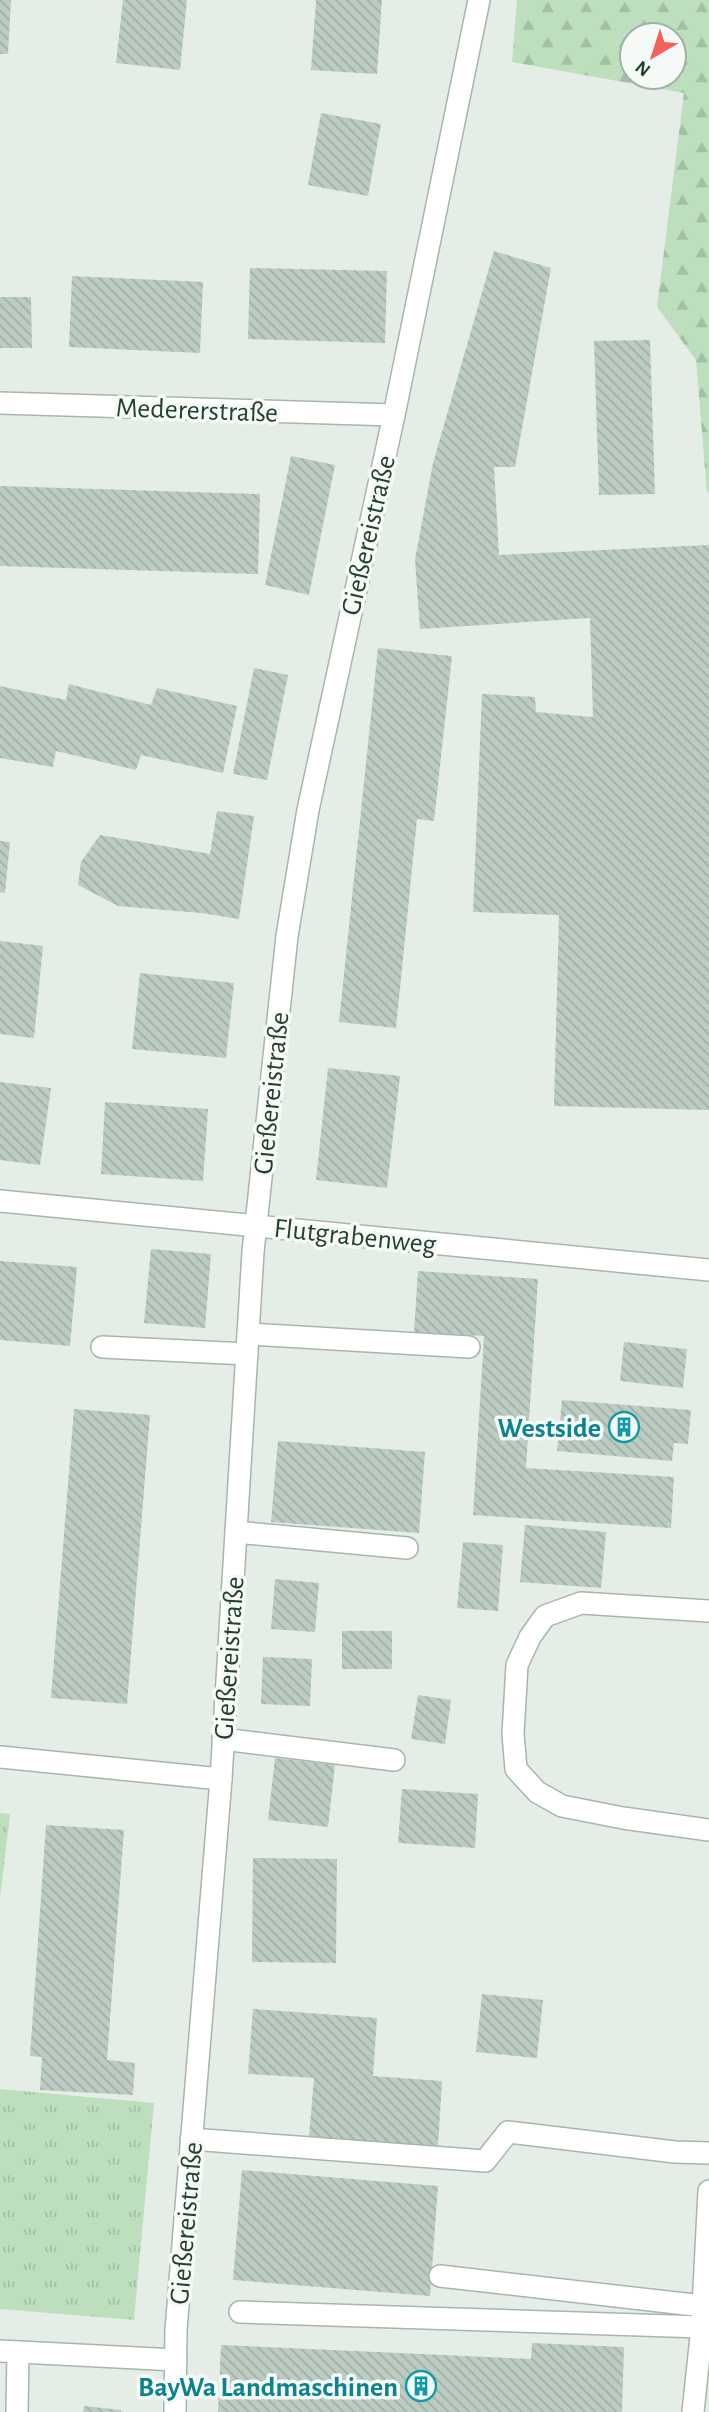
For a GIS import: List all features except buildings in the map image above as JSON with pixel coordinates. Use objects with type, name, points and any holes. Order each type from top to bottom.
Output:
[{"type":"street","name":"Gießereistraße","points":[[175,2412],[176,2330],[223,1739],[256,1225],[287,936],[308,810],[394,415],[479,0]]},
{"type":"street","name":"Medererstraße","points":[[0,403],[394,415]]},
{"type":"street","name":"Flutgrabenweg","points":[[0,1201],[709,1270]]},
{"type":"street","points":[[102,1347],[247,1344],[469,1347]]},
{"type":"street","points":[[236,1532],[407,1548]]},
{"type":"street","points":[[709,1611],[581,1603],[545,1616],[530,1637],[517,1665],[513,1734],[516,1769],[537,1793],[562,1806],[622,1818],[709,1830]]},
{"type":"street","points":[[223,1739],[394,1760]]},
{"type":"street","points":[[0,1757],[220,1779]]},
{"type":"street","points":[[191,2139],[485,2161],[508,2132],[675,2152],[709,2153]]},
{"type":"street","points":[[694,2412],[702,2328],[709,2192]]},
{"type":"street","points":[[440,2276],[703,2306]]},
{"type":"street","points":[[240,2312],[702,2328]]},
{"type":"street","points":[[17,2412],[9,2351],[176,2360]]},
{"type":"green space","points":[[517,0],[709,0],[707,493],[696,360],[657,307],[684,93],[673,91],[688,91],[688,21],[618,21],[618,81],[512,62]]},
{"type":"green space","points":[[0,1813],[10,1814],[0,1898]]},
{"type":"green space","points":[[0,2089],[154,2103],[134,2320],[0,2309]]},
{"type":"place","name":"Westside","points":[[624,1427]]},
{"type":"place","name":"BayWa Landmaschinen","points":[[421,2386]]}]
